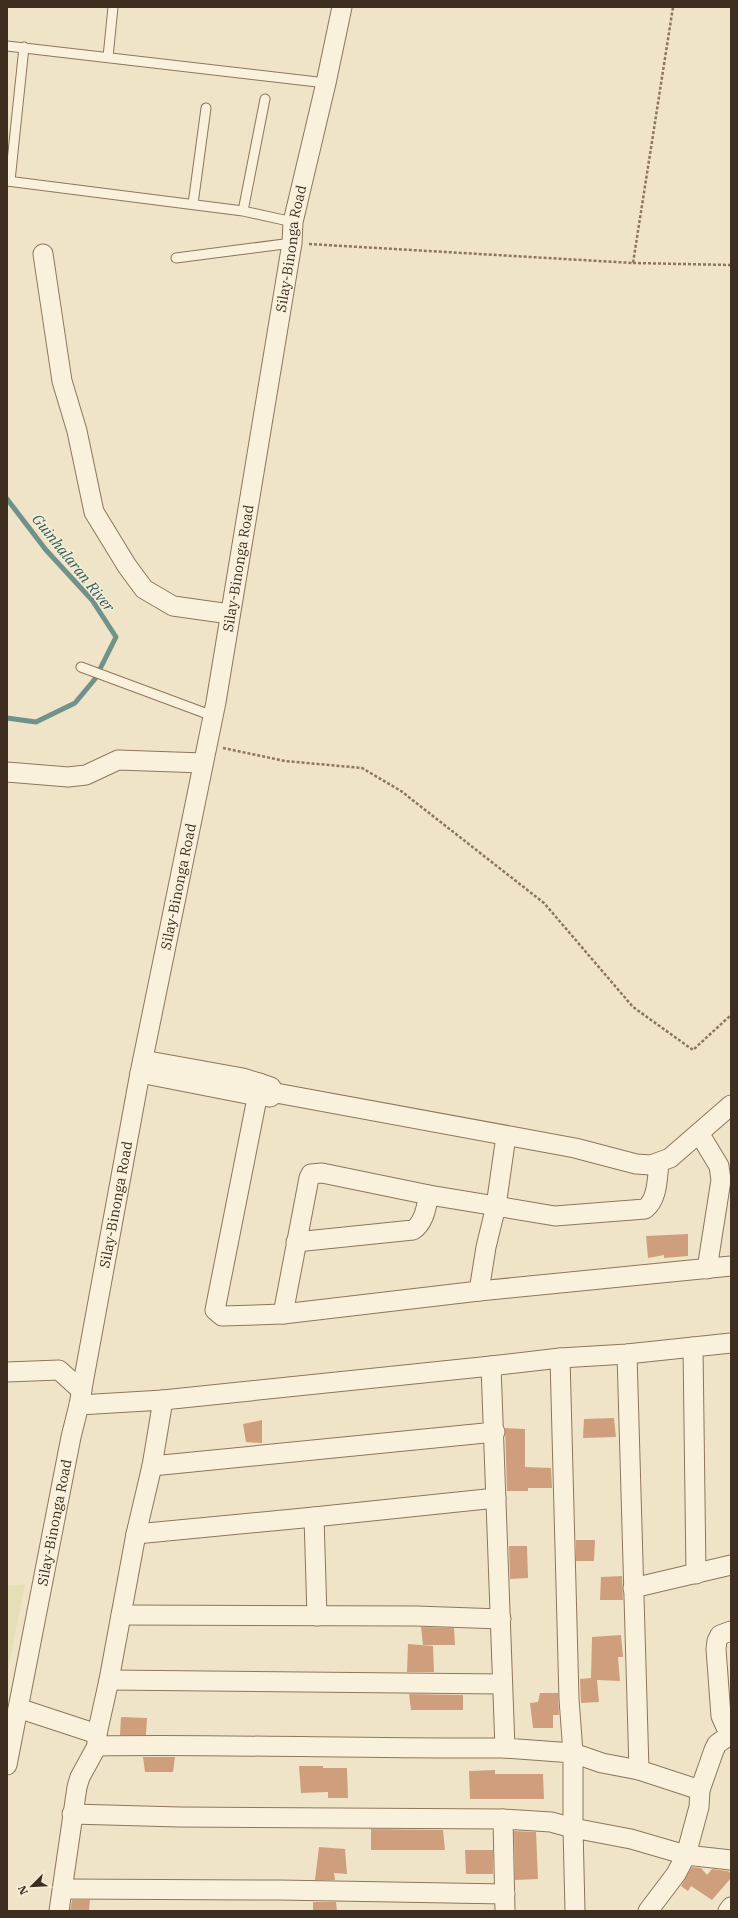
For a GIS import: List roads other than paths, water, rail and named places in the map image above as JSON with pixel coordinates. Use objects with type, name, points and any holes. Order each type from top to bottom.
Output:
[{"type":"street","name":"Silay-Binonga Road","points":[[7,1765],[71,1437],[80,1398],[142,1067],[213,716],[292,243],[293,222],[326,83],[342,7]]},
{"type":"street","points":[[43,254],[62,381],[77,431],[94,512],[127,566],[144,589],[173,606],[230,614]]},
{"type":"street","points":[[7,772],[68,777],[86,775],[118,760],[205,754]]},
{"type":"street","points":[[142,1067],[259,1089],[270,1097],[276,1093],[575,1148],[636,1164],[651,1165],[659,1164],[670,1158],[731,1105]]},
{"type":"street","points":[[259,1089],[215,1310],[222,1316],[283,1314],[478,1291],[731,1266]]},
{"type":"street","points":[[699,1133],[719,1166],[721,1180],[707,1269]]},
{"type":"street","points":[[478,1291],[486,1246],[496,1206],[506,1136]]},
{"type":"street","points":[[283,1314],[296,1242],[311,1174],[315,1173],[429,1195],[555,1216],[645,1208],[652,1204],[654,1198],[659,1164]]},
{"type":"street","points":[[296,1242],[413,1230],[419,1226],[422,1220],[429,1195]]},
{"type":"street","points":[[7,1372],[59,1370],[80,1398],[163,1400],[560,1358],[627,1354],[731,1343]]},
{"type":"street","points":[[693,1347],[696,1574]]},
{"type":"street","points":[[627,1354],[639,1770]]},
{"type":"street","points":[[560,1358],[569,1699],[573,1753],[575,1911]]},
{"type":"street","points":[[491,1366],[495,1432],[505,1748]]},
{"type":"street","points":[[59,1911],[72,1814],[80,1777],[97,1740],[122,1615],[136,1534],[152,1466],[163,1400]]},
{"type":"street","points":[[152,1466],[495,1432]]},
{"type":"street","points":[[136,1534],[496,1498]]},
{"type":"street","points":[[314,1517],[317,1616]]},
{"type":"street","points":[[633,1588],[731,1565]]},
{"type":"street","points":[[122,1615],[416,1616],[501,1620]]},
{"type":"street","points":[[648,1911],[676,1874],[686,1855],[699,1807],[700,1790],[717,1744],[731,1734],[721,1716],[716,1649],[717,1641],[720,1635],[731,1631]]},
{"type":"street","points":[[109,1680],[502,1684]]},
{"type":"street","points":[[18,1708],[97,1740],[407,1749],[505,1748],[573,1753],[602,1763],[639,1770],[700,1790]]},
{"type":"street","points":[[72,1814],[179,1817],[503,1819],[551,1822],[573,1828],[631,1839],[686,1855],[731,1860]]},
{"type":"street","points":[[63,1889],[271,1890],[505,1903],[503,1819]]},
{"type":"street","points":[[728,1911],[731,1907]]},
{"type":"lane","points":[[108,57],[113,7]]},
{"type":"lane","points":[[7,46],[326,83]]},
{"type":"lane","points":[[24,47],[9,181],[243,211],[293,222]]},
{"type":"lane","points":[[243,211],[265,99]]},
{"type":"lane","points":[[193,204],[206,108]]},
{"type":"lane","points":[[176,258],[292,243]]},
{"type":"lane","points":[[85,668],[213,716]]},
{"type":"waterway","name":"Guinhalaran River","points":[[7,499],[46,550],[92,600],[116,637],[95,679],[75,703],[36,722],[7,718]]}]
